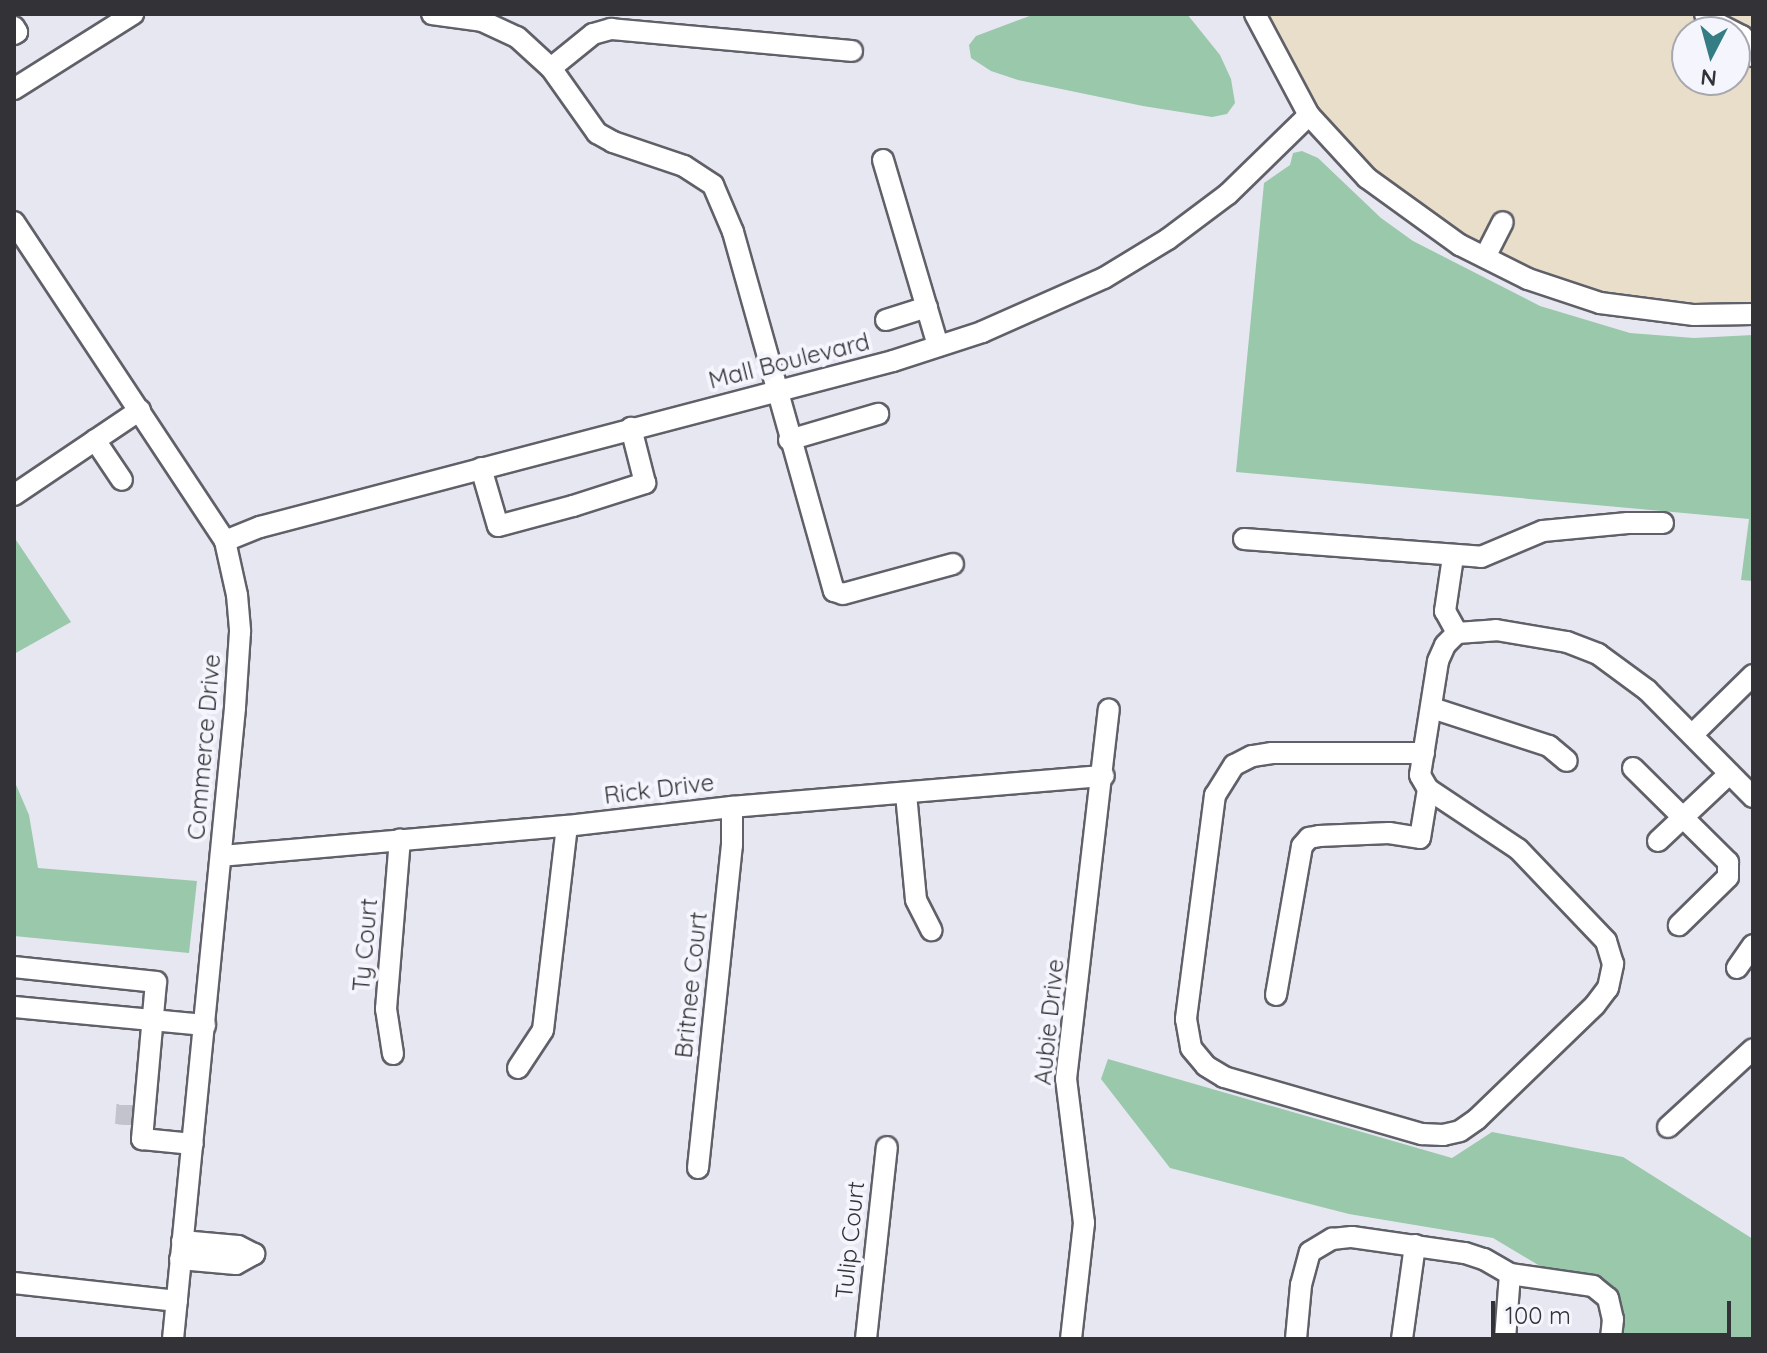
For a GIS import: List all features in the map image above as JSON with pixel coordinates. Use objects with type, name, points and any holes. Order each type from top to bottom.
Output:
[{"type":"street","points":[[14,89],[133,14]]},
{"type":"street","points":[[432,14],[500,27],[517,37],[551,68],[597,133],[684,166],[713,185],[733,232],[789,440],[834,591],[843,594],[953,564]]},
{"type":"street","points":[[1255,14],[1309,115],[1367,178],[1428,224],[1528,279],[1600,303],[1694,315],[1753,314]]},
{"type":"street","points":[[1705,14],[1712,21],[1742,36],[1753,56]]},
{"type":"street","points":[[14,27],[17,32],[14,34]]},
{"type":"street","points":[[551,68],[593,34],[611,29],[852,51]]},
{"type":"street","name":"Mall Boulevard","points":[[225,541],[260,527],[631,428],[776,393],[938,346],[1035,311],[1104,278],[1168,239],[1228,194],[1309,115]]},
{"type":"street","points":[[883,160],[938,346]]},
{"type":"street","name":"Commerce Drive","points":[[14,222],[225,541],[237,595],[240,632],[221,856],[173,1339]]},
{"type":"street","points":[[1485,257],[1503,222]]},
{"type":"street","points":[[886,320],[927,307]]},
{"type":"street","points":[[14,495],[140,410]]},
{"type":"street","points":[[789,440],[878,414]]},
{"type":"street","points":[[481,468],[498,526],[573,506],[645,483],[631,428]]},
{"type":"street","points":[[95,440],[122,480]]},
{"type":"street","points":[[1244,539],[1453,557],[1497,553],[1523,537],[1543,531],[1663,523]]},
{"type":"street","points":[[1453,557],[1445,611],[1448,623],[1457,633]]},
{"type":"street","points":[[1424,753],[1272,753],[1252,756],[1234,765],[1221,780],[1215,795],[1186,1019],[1191,1048],[1206,1066],[1224,1077],[1422,1134],[1443,1135],[1460,1131],[1477,1119],[1595,1005],[1608,988],[1613,964],[1606,941],[1518,849],[1428,789],[1420,775],[1424,753],[1432,708],[1438,661],[1445,645],[1457,633],[1496,630],[1567,642],[1598,654],[1647,690],[1753,797]]},
{"type":"street","points":[[1693,734],[1753,675]]},
{"type":"street","points":[[1432,708],[1549,746],[1567,761]]},
{"type":"street","name":"Aubie Drive","points":[[1071,1339],[1084,1223],[1066,1079],[1104,776],[1109,709]]},
{"type":"street","points":[[1633,768],[1728,862],[1728,877],[1679,925]]},
{"type":"street","points":[[1658,841],[1729,774]]},
{"type":"street","name":"Rick Drive","points":[[221,856],[567,826],[732,807],[1104,776]]},
{"type":"street","points":[[1276,995],[1302,846],[1309,838],[1319,836],[1389,833],[1420,838],[1428,789]]},
{"type":"street","points":[[906,794],[916,900],[931,930]]},
{"type":"street","name":"Britnee Court","points":[[698,1168],[732,845],[732,807]]},
{"type":"street","points":[[518,1068],[543,1030],[567,826]]},
{"type":"street","name":"Ty Court","points":[[393,1054],[386,1009],[400,840]]},
{"type":"street","points":[[1737,968],[1753,945]]},
{"type":"street","points":[[14,967],[156,982],[142,1139]]},
{"type":"street","points":[[14,1007],[205,1025]]},
{"type":"street","points":[[1668,1127],[1753,1049]]},
{"type":"street","points":[[127,1099],[147,1080]]},
{"type":"street","points":[[125,1125],[142,1139],[193,1144]]},
{"type":"street","name":"Tulip Court","points":[[866,1339],[887,1147]]},
{"type":"street","points":[[1296,1339],[1301,1285],[1310,1252],[1332,1239],[1352,1237],[1415,1245],[1484,1259],[1510,1274],[1593,1286],[1608,1298],[1613,1319],[1611,1339]]},
{"type":"street","points":[[1402,1339],[1415,1245]]},
{"type":"street","points":[[1505,1339],[1510,1274]]},
{"type":"street","points":[[14,1283],[177,1301]]},
{"type":"shaded area","points":[[1258,14],[1753,14],[1753,314],[1637,310],[1460,244],[1309,115]]},
{"type":"green space","points":[[1035,14],[1187,14],[1220,55],[1231,79],[1235,103],[1227,114],[1212,117],[1143,106],[1018,80],[991,71],[971,58],[969,45],[976,36]]},
{"type":"green space","points":[[1302,151],[1318,158],[1381,218],[1413,241],[1540,306],[1630,333],[1694,338],[1753,335],[1753,581],[1741,580],[1749,519],[1236,472],[1264,183],[1290,165],[1293,153]]},
{"type":"green space","points":[[14,537],[71,622],[14,654]]},
{"type":"green space","points":[[14,780],[29,815],[38,868],[197,881],[189,953],[14,936]]},
{"type":"green space","points":[[1108,1059],[1452,1158],[1492,1132],[1623,1157],[1753,1239],[1753,1339],[1619,1339],[1622,1313],[1616,1291],[1540,1266],[1493,1238],[1349,1214],[1170,1168],[1101,1079]]},
{"type":"tunnel","points":[[125,1125],[127,1099]]}]
